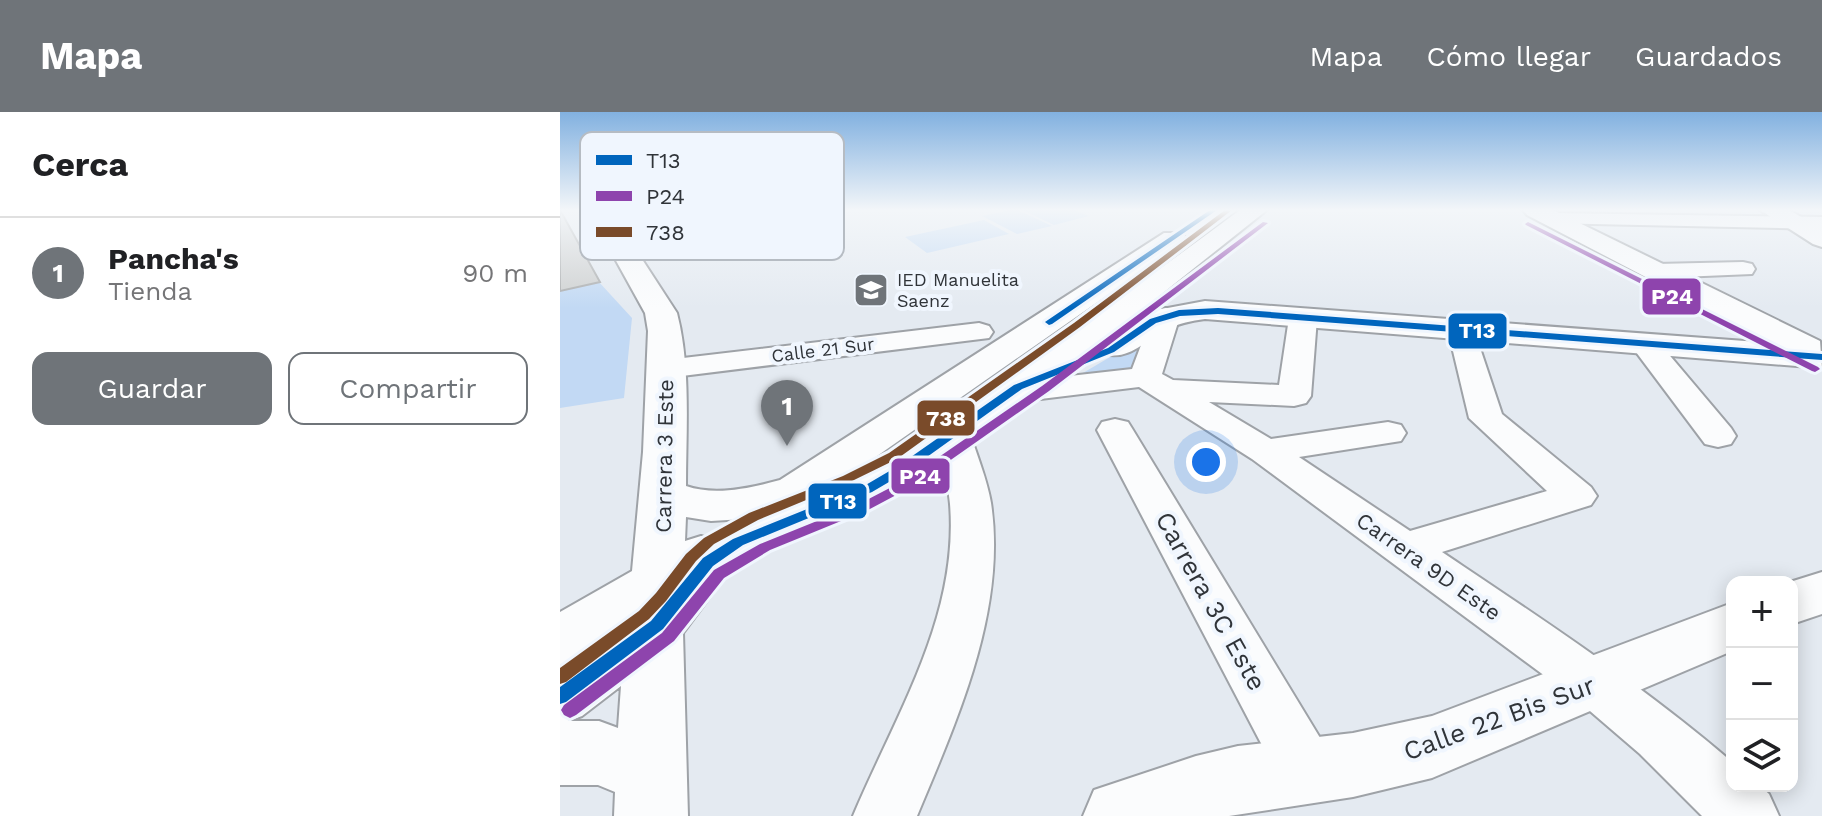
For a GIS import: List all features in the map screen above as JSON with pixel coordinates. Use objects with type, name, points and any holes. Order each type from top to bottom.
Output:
[{"type":"street","points":[[560,641],[658,603],[795,491],[1165,243]]},
{"type":"street","points":[[560,697],[658,603],[720,553],[762,530],[868,489],[1013,390],[1211,243]]},
{"type":"street","points":[[1601,243],[1822,356]]},
{"type":"street","name":"Carrera 3 Este","points":[[629,260],[661,313],[665,331],[650,794]]},
{"type":"street","points":[[1656,271],[1743,269]]},
{"type":"street","points":[[1013,390],[1083,363],[1166,316],[1205,310],[1822,356]]},
{"type":"street","points":[[1156,383],[1166,316]]},
{"type":"street","points":[[1013,390],[1156,383],[1294,396],[1303,318]]},
{"type":"street","points":[[1405,548],[1577,496],[1486,418],[1462,330]]},
{"type":"street","name":"Calle 21 Sur","points":[[666,369],[979,332]]},
{"type":"street","points":[[1645,344],[1718,436]]},
{"type":"street","name":"Carrera 9D Este","points":[[1156,383],[1265,451],[1595,683],[1660,736],[1747,816]]},
{"type":"street","name":"Carrera 3C Este","points":[[1115,430],[1307,771]]},
{"type":"street","points":[[885,816],[948,667],[963,610],[971,509],[952,433]]},
{"type":"street","points":[[1265,451],[1388,433]]},
{"type":"street","points":[[662,493],[678,501],[718,506],[748,503],[795,491]]},
{"type":"street","points":[[1798,601],[1822,592]]},
{"type":"street","name":"Calle 22 Bis Sur","points":[[1120,816],[1196,790],[1244,798],[1307,771],[1395,757],[1432,747],[1726,628]]},
{"type":"street","points":[[560,753],[599,753],[650,794]]},
{"type":"shaded area","points":[[913,243],[971,243],[927,253]]},
{"type":"shaded area","points":[[599,282],[632,318],[624,398],[560,408],[560,291]]},
{"type":"shaded area","points":[[1156,330],[1134,374],[1071,380]]},
{"type":"building","points":[[560,243],[578,243],[580,260],[588,260],[600,282],[560,291]]},
{"type":"transit line","name":"T13","points":[[1049,322],[1166,243]]},
{"type":"transit line","name":"738","points":[[560,677],[644,615],[691,557],[709,541],[753,516],[848,478],[893,456],[1077,325],[1186,243]]},
{"type":"transit line","name":"P24","points":[[570,710],[668,637],[719,574],[765,547],[864,507],[911,482],[1046,389],[1239,243]]},
{"type":"transit line","name":"P24","points":[[1565,243],[1815,369]]},
{"type":"transit line","name":"T13","points":[[560,697],[657,625],[708,562],[738,542],[868,489],[902,469],[1018,387],[1111,350],[1153,321],[1179,313],[1218,311],[1822,357]]},
{"type":"place","name":"IED Manuelita Saenz","points":[[871,290]]},
{"type":"place","name":"Pancha's","points":[[787,446]]}]
